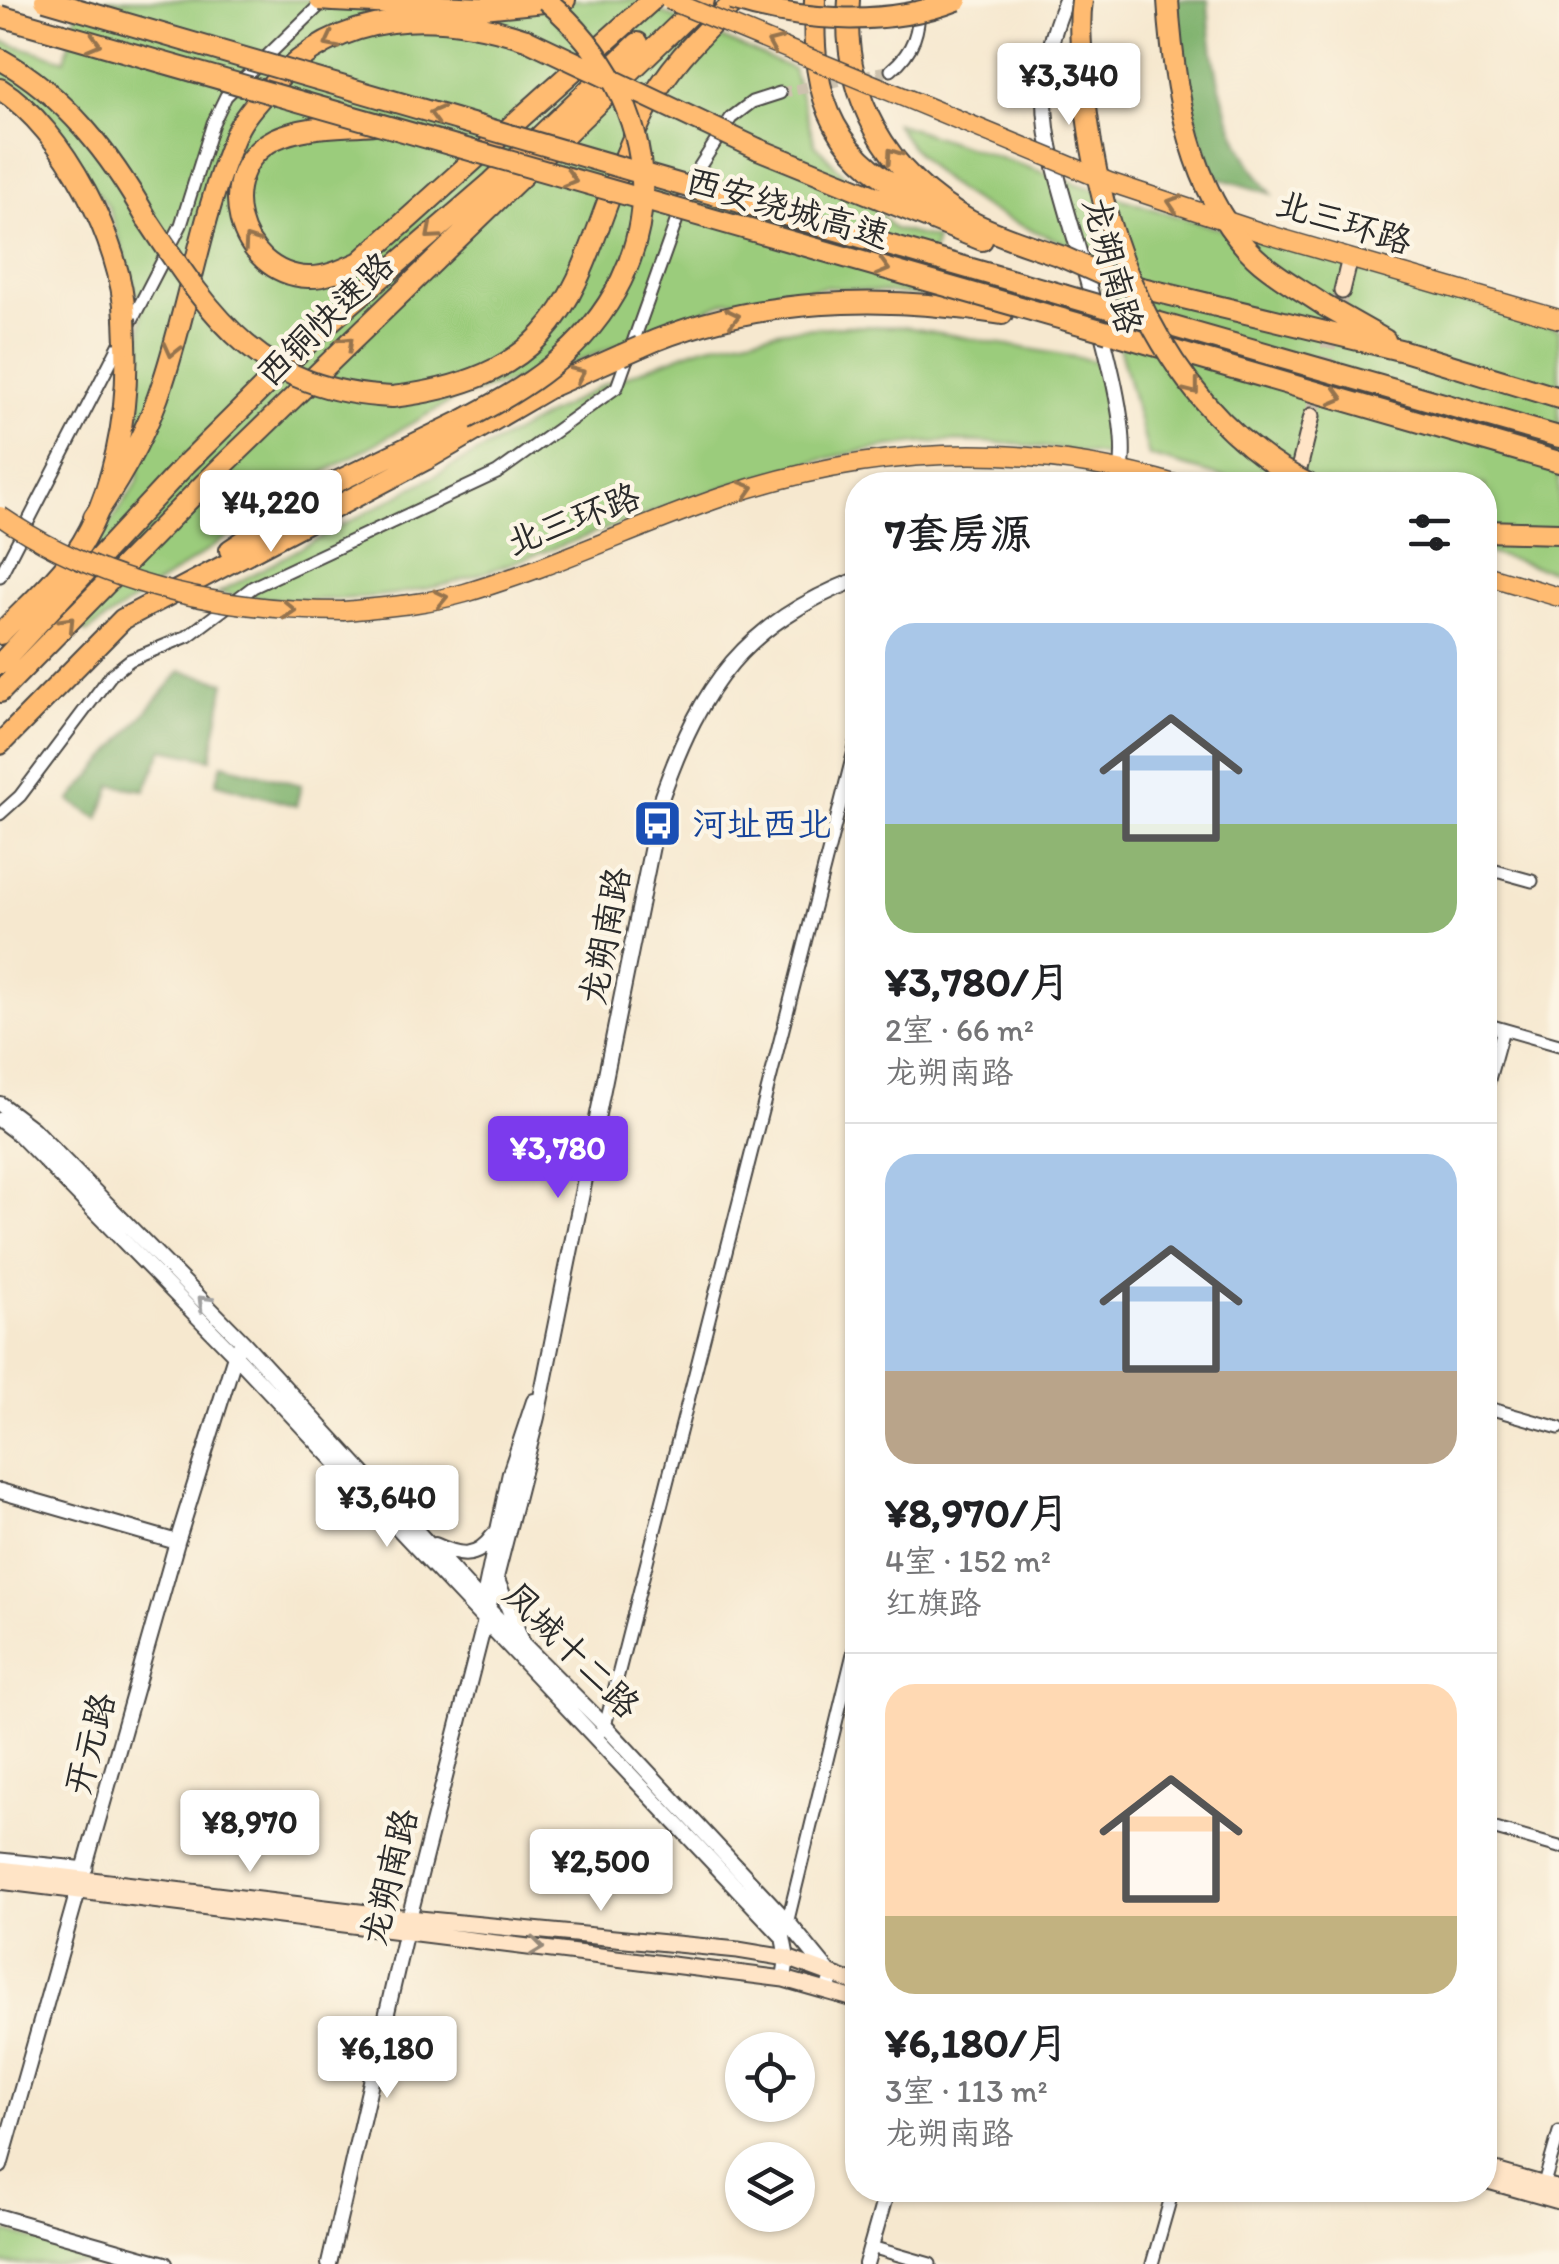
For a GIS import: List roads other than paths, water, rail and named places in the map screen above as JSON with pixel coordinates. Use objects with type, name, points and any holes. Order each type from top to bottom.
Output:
[{"type":"highway","name":"西安绕城高速","points":[[44,0],[1559,437]]},
{"type":"highway","points":[[322,0],[483,8],[564,0]]},
{"type":"highway","points":[[0,744],[123,620],[324,488],[512,395],[553,365],[592,324],[633,251],[643,217],[642,161],[626,103],[596,49],[546,0]]},
{"type":"highway","points":[[376,124],[296,132],[276,138],[259,150],[247,166],[238,203],[239,226],[249,244],[285,272],[309,277],[360,262],[652,0]]},
{"type":"highway","name":"北三环路","points":[[669,0],[1109,182],[1266,234],[1559,319]]},
{"type":"highway","name":"西铜快速路","points":[[0,664],[184,466],[310,341],[492,182],[683,0]]},
{"type":"highway","name":"西铜快速路","points":[[0,692],[205,483],[704,0]]},
{"type":"highway","points":[[0,58],[39,80],[118,168],[198,297],[220,323],[263,359],[331,390],[392,396],[434,392],[481,376],[519,356],[549,328],[592,254],[645,111],[694,42],[734,0],[816,18],[875,17],[957,0]]},
{"type":"highway","points":[[814,0],[817,85],[846,146],[870,172],[1063,263]]},
{"type":"highway","points":[[849,0],[853,84],[894,162],[932,196],[971,222]]},
{"type":"highway","points":[[1082,0],[1087,124],[1111,234],[1184,376],[1214,414],[1260,456],[1288,472]]},
{"type":"highway","points":[[1168,0],[1181,116],[1208,191],[1254,256],[1324,306],[1404,351]]},
{"type":"highway","name":"西安绕城高速","points":[[0,16],[1559,462]]},
{"type":"highway","points":[[0,634],[75,553],[120,479],[163,384],[200,238],[238,129],[290,66],[328,42],[393,19],[454,20],[526,40],[758,149],[1121,282],[1404,351],[1559,398]]},
{"type":"highway","points":[[0,89],[57,147],[87,189],[115,262],[125,318],[122,414],[94,518]]},
{"type":"highway","points":[[123,620],[425,460],[552,386],[631,351],[722,319],[826,303],[907,303],[1108,332]]},
{"type":"highway","name":"北三环路","points":[[0,516],[62,552],[126,579],[189,597],[243,606],[344,611],[462,594],[722,497],[798,474],[870,460],[1018,454],[1099,472]]},
{"type":"highway","points":[[1497,531],[1559,532]]},
{"type":"highway","points":[[1497,579],[1559,597]]},
{"type":"main road","points":[[1342,291],[1350,258]]},
{"type":"main road","points":[[1298,472],[1312,416]]},
{"type":"main road","points":[[0,1869],[784,1979],[845,1984]]},
{"type":"main road","points":[[0,1881],[84,1878]]},
{"type":"main road","points":[[407,1924],[788,1958],[845,1993]]},
{"type":"main road","points":[[1497,2172],[1548,2190],[1559,2201]]},
{"type":"main road","points":[[1497,2182],[1548,2190]]},
{"type":"street","points":[[0,576],[181,225],[213,123],[226,96],[322,0]]},
{"type":"street","points":[[890,70],[910,54],[920,21],[919,0]]},
{"type":"street","name":"龙朔南路","points":[[1066,0],[1054,26],[1044,77],[1047,130],[1119,410],[1121,472]]},
{"type":"street","points":[[0,814],[20,796],[112,675],[130,660],[188,636],[254,587],[302,562],[498,473],[617,387],[691,180],[732,118],[752,102],[780,93]]},
{"type":"street","name":"龙朔南路","points":[[485,1611],[497,1580],[540,1386],[662,796],[686,728],[714,682],[768,626],[816,595],[845,584]]},
{"type":"street","points":[[601,1731],[845,785]]},
{"type":"street","points":[[1497,871],[1532,881]]},
{"type":"street","points":[[1497,1027],[1559,1044]]},
{"type":"street","points":[[1497,1053],[1504,1029]]},
{"type":"street","name":"凤城十二路","points":[[0,1104],[33,1128],[240,1339],[426,1541],[485,1611],[523,1644],[601,1731],[783,1937],[788,1958],[784,1979]]},
{"type":"street","name":"凤城十二路","points":[[0,1120],[22,1136],[787,1921],[829,1984]]},
{"type":"street","name":"开元路","points":[[0,2166],[177,1542],[240,1339]]},
{"type":"street","name":"龙朔南路","points":[[328,2264],[485,1611],[496,1531],[524,1422],[540,1386]]},
{"type":"street","points":[[1497,1410],[1559,1428]]},
{"type":"street","points":[[0,1491],[177,1542]]},
{"type":"street","points":[[426,1541],[456,1555],[467,1555],[482,1550],[496,1531]]},
{"type":"street","points":[[497,1580],[523,1644]]},
{"type":"street","points":[[783,1937],[845,1687]]},
{"type":"street","points":[[1497,1829],[1559,1847]]},
{"type":"street","points":[[0,1859],[84,1878]]},
{"type":"street","points":[[1548,2190],[1559,2132]]},
{"type":"street","points":[[866,2264],[884,2202]]},
{"type":"street","points":[[1152,2264],[1170,2202]]},
{"type":"street","points":[[0,2217],[166,2264]]},
{"type":"street","points":[[871,2247],[930,2264]]},
{"type":"tunnel","points":[[780,93],[891,70]]},
{"type":"tunnel","points":[[1312,416],[1342,291]]},
{"type":"place","name":"河址西北","points":[[657,824]]}]
